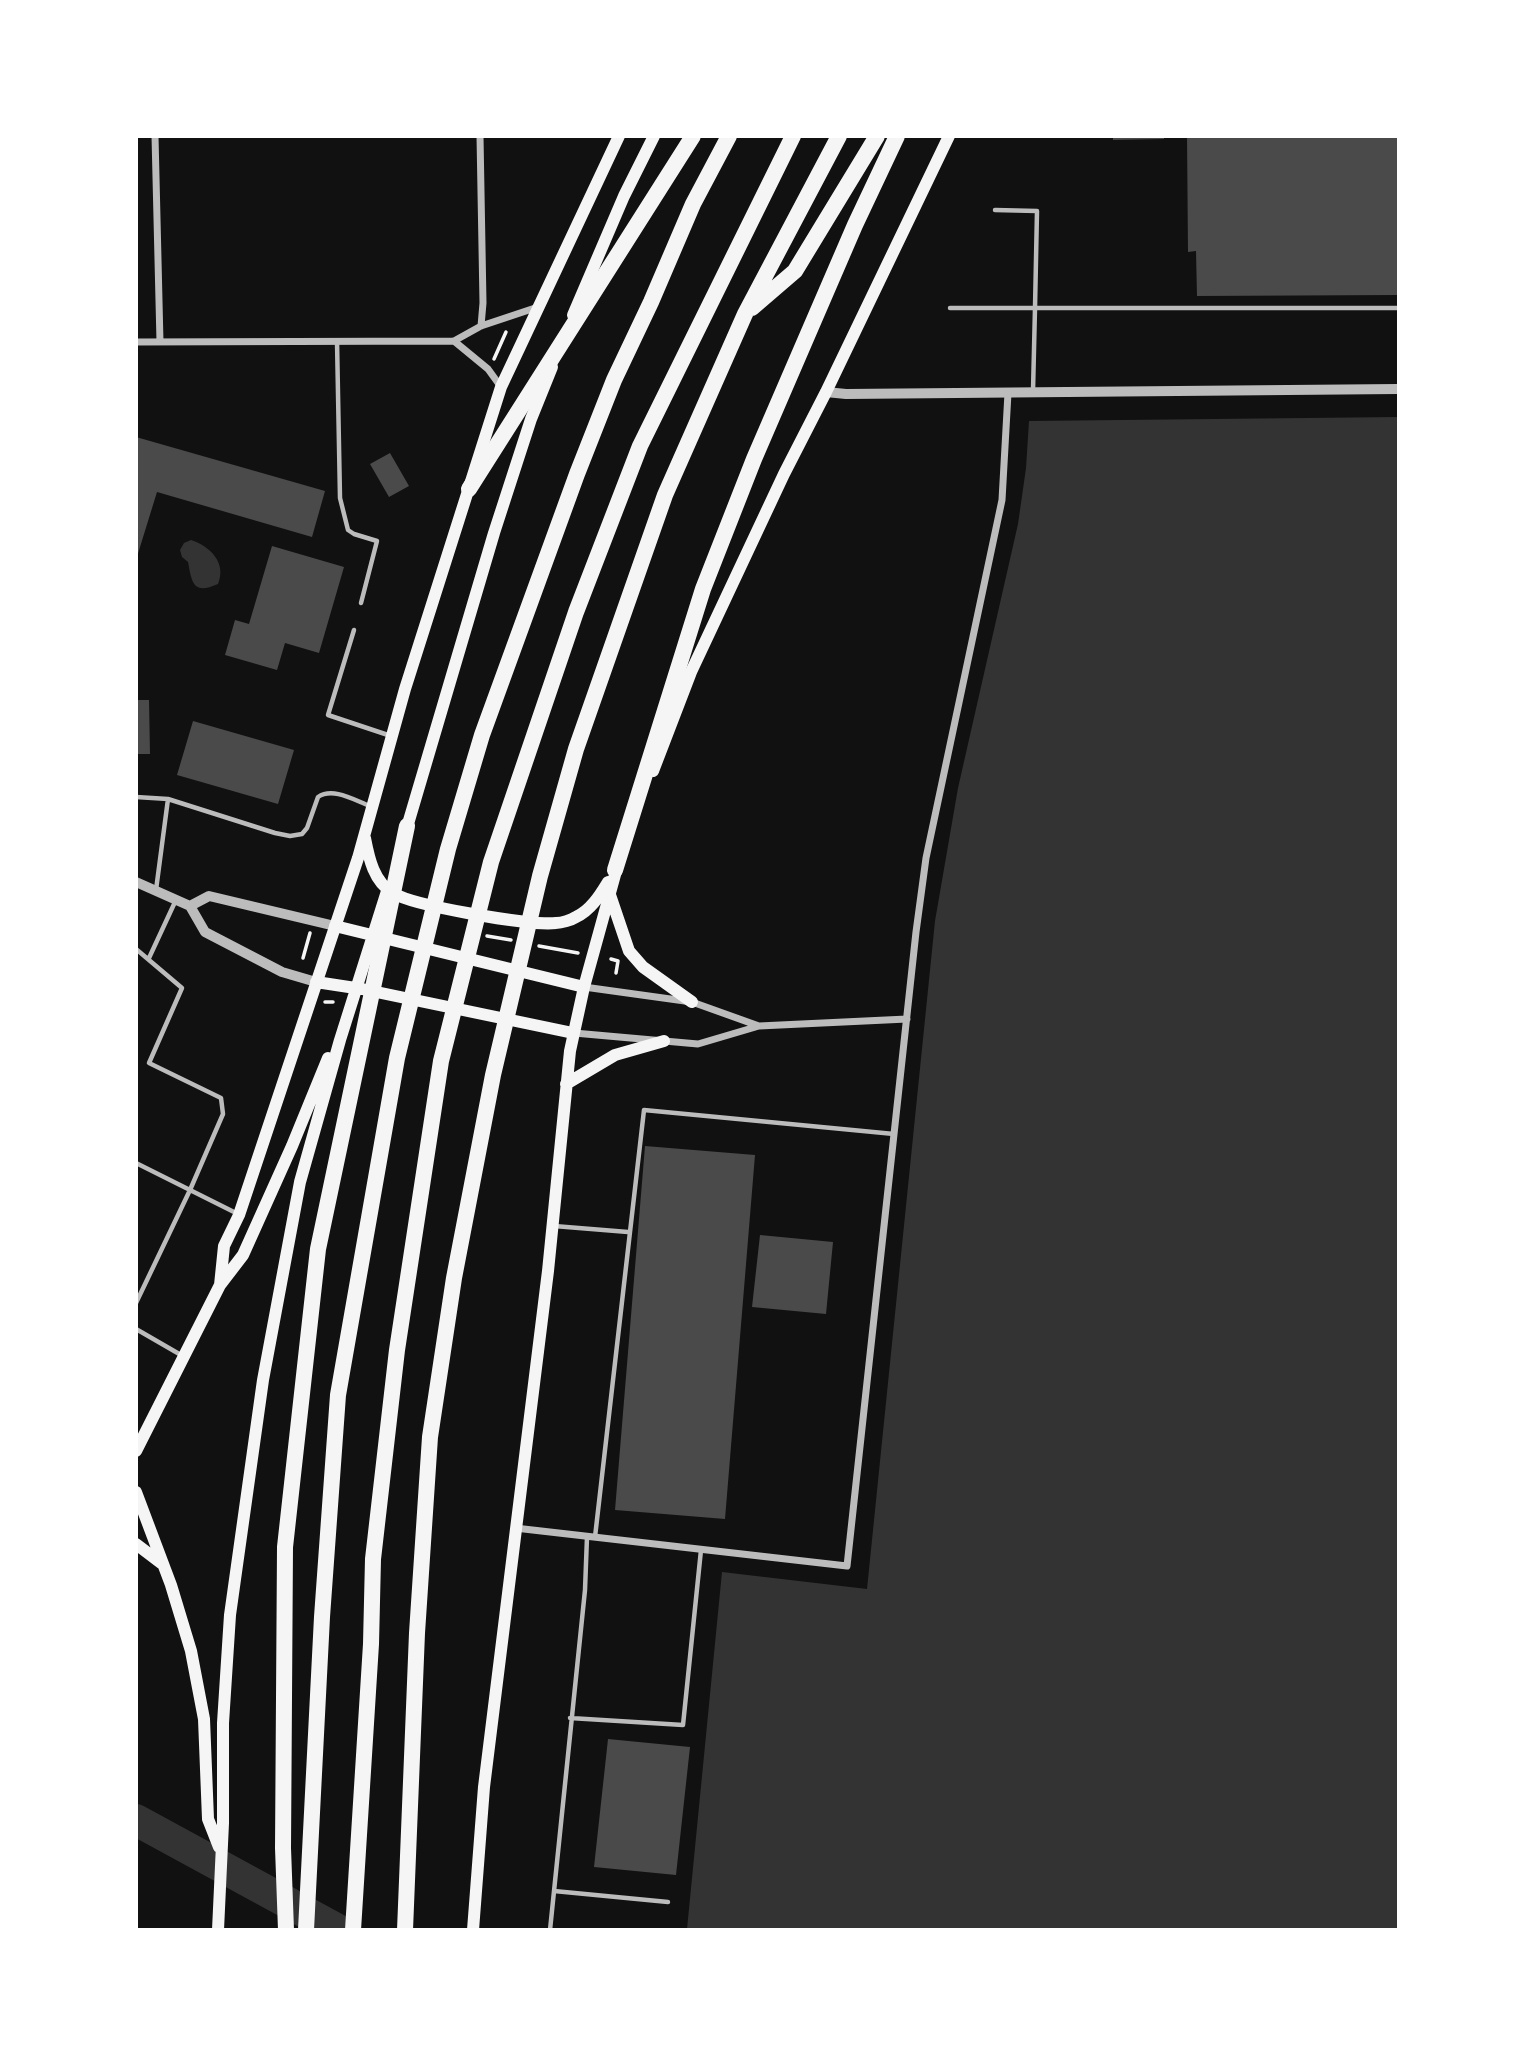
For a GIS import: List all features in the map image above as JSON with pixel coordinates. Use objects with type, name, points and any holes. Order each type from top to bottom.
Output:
[{"type":"highway","points":[[469,489],[693,136]]},
{"type":"highway","points":[[306,1930],[322,1617],[338,1395],[397,1058],[448,849],[482,735],[614,380],[693,204],[729,136]]},
{"type":"highway","points":[[353,1930],[370,1657],[373,1559],[397,1350],[441,1061],[491,862],[576,612],[640,446],[793,136]]},
{"type":"highway","points":[[405,1930],[417,1633],[430,1437],[454,1278],[494,1075],[540,876],[576,749],[665,495],[745,314],[839,136]]},
{"type":"highway","points":[[745,314],[795,271],[877,136]]},
{"type":"highway","points":[[614,872],[703,589],[754,458],[855,225],[897,136]]},
{"type":"highway","points":[[286,1930],[283,1848],[285,1547],[318,1249],[407,826]]},
{"type":"main road","points":[[220,1285],[224,1246],[239,1215],[365,834],[392,736],[501,387],[619,136]]},
{"type":"main road","points":[[218,1930],[223,1823],[223,1723],[230,1615],[263,1380],[300,1182],[340,1040],[531,419],[624,196],[654,136]]},
{"type":"main road","points":[[473,1930],[484,1787],[553,1226],[566,1084],[573,1033],[614,872],[691,672],[948,136]]},
{"type":"main road","points":[[365,834],[376,878],[394,894],[436,906],[525,922],[557,923],[578,917],[594,903],[614,872]]},
{"type":"main road","points":[[609,892],[629,951],[643,967],[692,1002]]},
{"type":"main road","points":[[335,926],[584,987]]},
{"type":"main road","points":[[317,982],[573,1033]]},
{"type":"main road","points":[[136,1451],[220,1285],[243,1255],[337,1036],[362,989]]},
{"type":"main road","points":[[566,1084],[615,1055],[664,1041]]},
{"type":"main road","points":[[136,1492],[171,1585],[191,1651],[204,1719],[208,1819],[220,1850]]},
{"type":"main road","points":[[136,1544],[163,1565]]},
{"type":"street","points":[[155,136],[160,342]]},
{"type":"street","points":[[480,136],[481,326]]},
{"type":"street","points":[[136,342],[454,341],[481,326],[539,306]]},
{"type":"street","points":[[454,341],[488,369],[501,387]]},
{"type":"street","points":[[826,392],[1398,389]]},
{"type":"street","points":[[515,1528],[847,1566],[926,858],[1002,500],[1008,393]]},
{"type":"street","points":[[136,882],[190,906],[205,932],[282,972],[317,982]]},
{"type":"street","points":[[190,906],[209,896],[335,926]]},
{"type":"street","points":[[584,987],[692,1002],[759,1026]]},
{"type":"street","points":[[573,1033],[698,1044],[759,1026],[907,1019]]},
{"type":"lane","points":[[995,210],[1037,211],[1033,393]]},
{"type":"lane","points":[[950,308],[1398,308]]},
{"type":"lane","points":[[337,341],[340,498],[348,530],[377,541],[361,603]]},
{"type":"lane","points":[[354,630],[328,715],[392,736]]},
{"type":"lane","points":[[136,797],[168,799],[290,836],[302,834],[307,828],[317,797],[324,792],[333,792],[373,806]]},
{"type":"lane","points":[[156,890],[168,799]]},
{"type":"lane","points":[[149,958],[176,899]]},
{"type":"lane","points":[[136,949],[182,988],[149,1063],[221,1098],[223,1114],[136,1303]]},
{"type":"lane","points":[[550,1930],[584,1590],[644,1110],[895,1134]]},
{"type":"lane","points":[[136,1163],[239,1215]]},
{"type":"lane","points":[[553,1226],[629,1233]]},
{"type":"lane","points":[[136,1329],[184,1357]]},
{"type":"lane","points":[[570,1718],[683,1725],[701,1550]]},
{"type":"lane","points":[[554,1891],[668,1902]]},
{"type":"path","points":[[494,359],[506,332]]},
{"type":"path","points":[[303,958],[310,933]]},
{"type":"path","points":[[611,959],[618,961]]},
{"type":"path","points":[[325,1002],[333,1002]]},
{"type":"shaded area","points":[[1398,417],[1398,1929],[687,1929],[722,1572],[867,1589],[935,921],[958,788],[1018,524],[1029,421]]},
{"type":"shaded area","points":[[191,540],[204,546],[215,556],[220,569],[218,584],[203,588],[195,585],[188,562],[182,557],[180,550],[184,543]]},
{"type":"building","points":[[1113,136],[1164,136],[1164,139],[1113,140]]},
{"type":"building","points":[[1187,136],[1398,136],[1398,295],[1197,296],[1196,251],[1188,252]]},
{"type":"building","points":[[136,437],[325,491],[312,537],[157,492],[136,560]]},
{"type":"building","points":[[390,453],[409,486],[389,497],[370,464]]},
{"type":"building","points":[[272,546],[344,567],[319,653],[285,643],[277,670],[225,655],[235,620],[249,624]]},
{"type":"building","points":[[136,700],[149,700],[150,754],[136,754]]},
{"type":"building","points":[[193,721],[294,750],[278,804],[177,775]]},
{"type":"building","points":[[645,1146],[755,1155],[725,1519],[615,1510]]},
{"type":"building","points":[[760,1235],[833,1242],[826,1314],[752,1307]]},
{"type":"building","points":[[608,1739],[690,1747],[676,1875],[594,1867]]},
{"type":"waterway","points":[[136,1820],[338,1930]]}]
